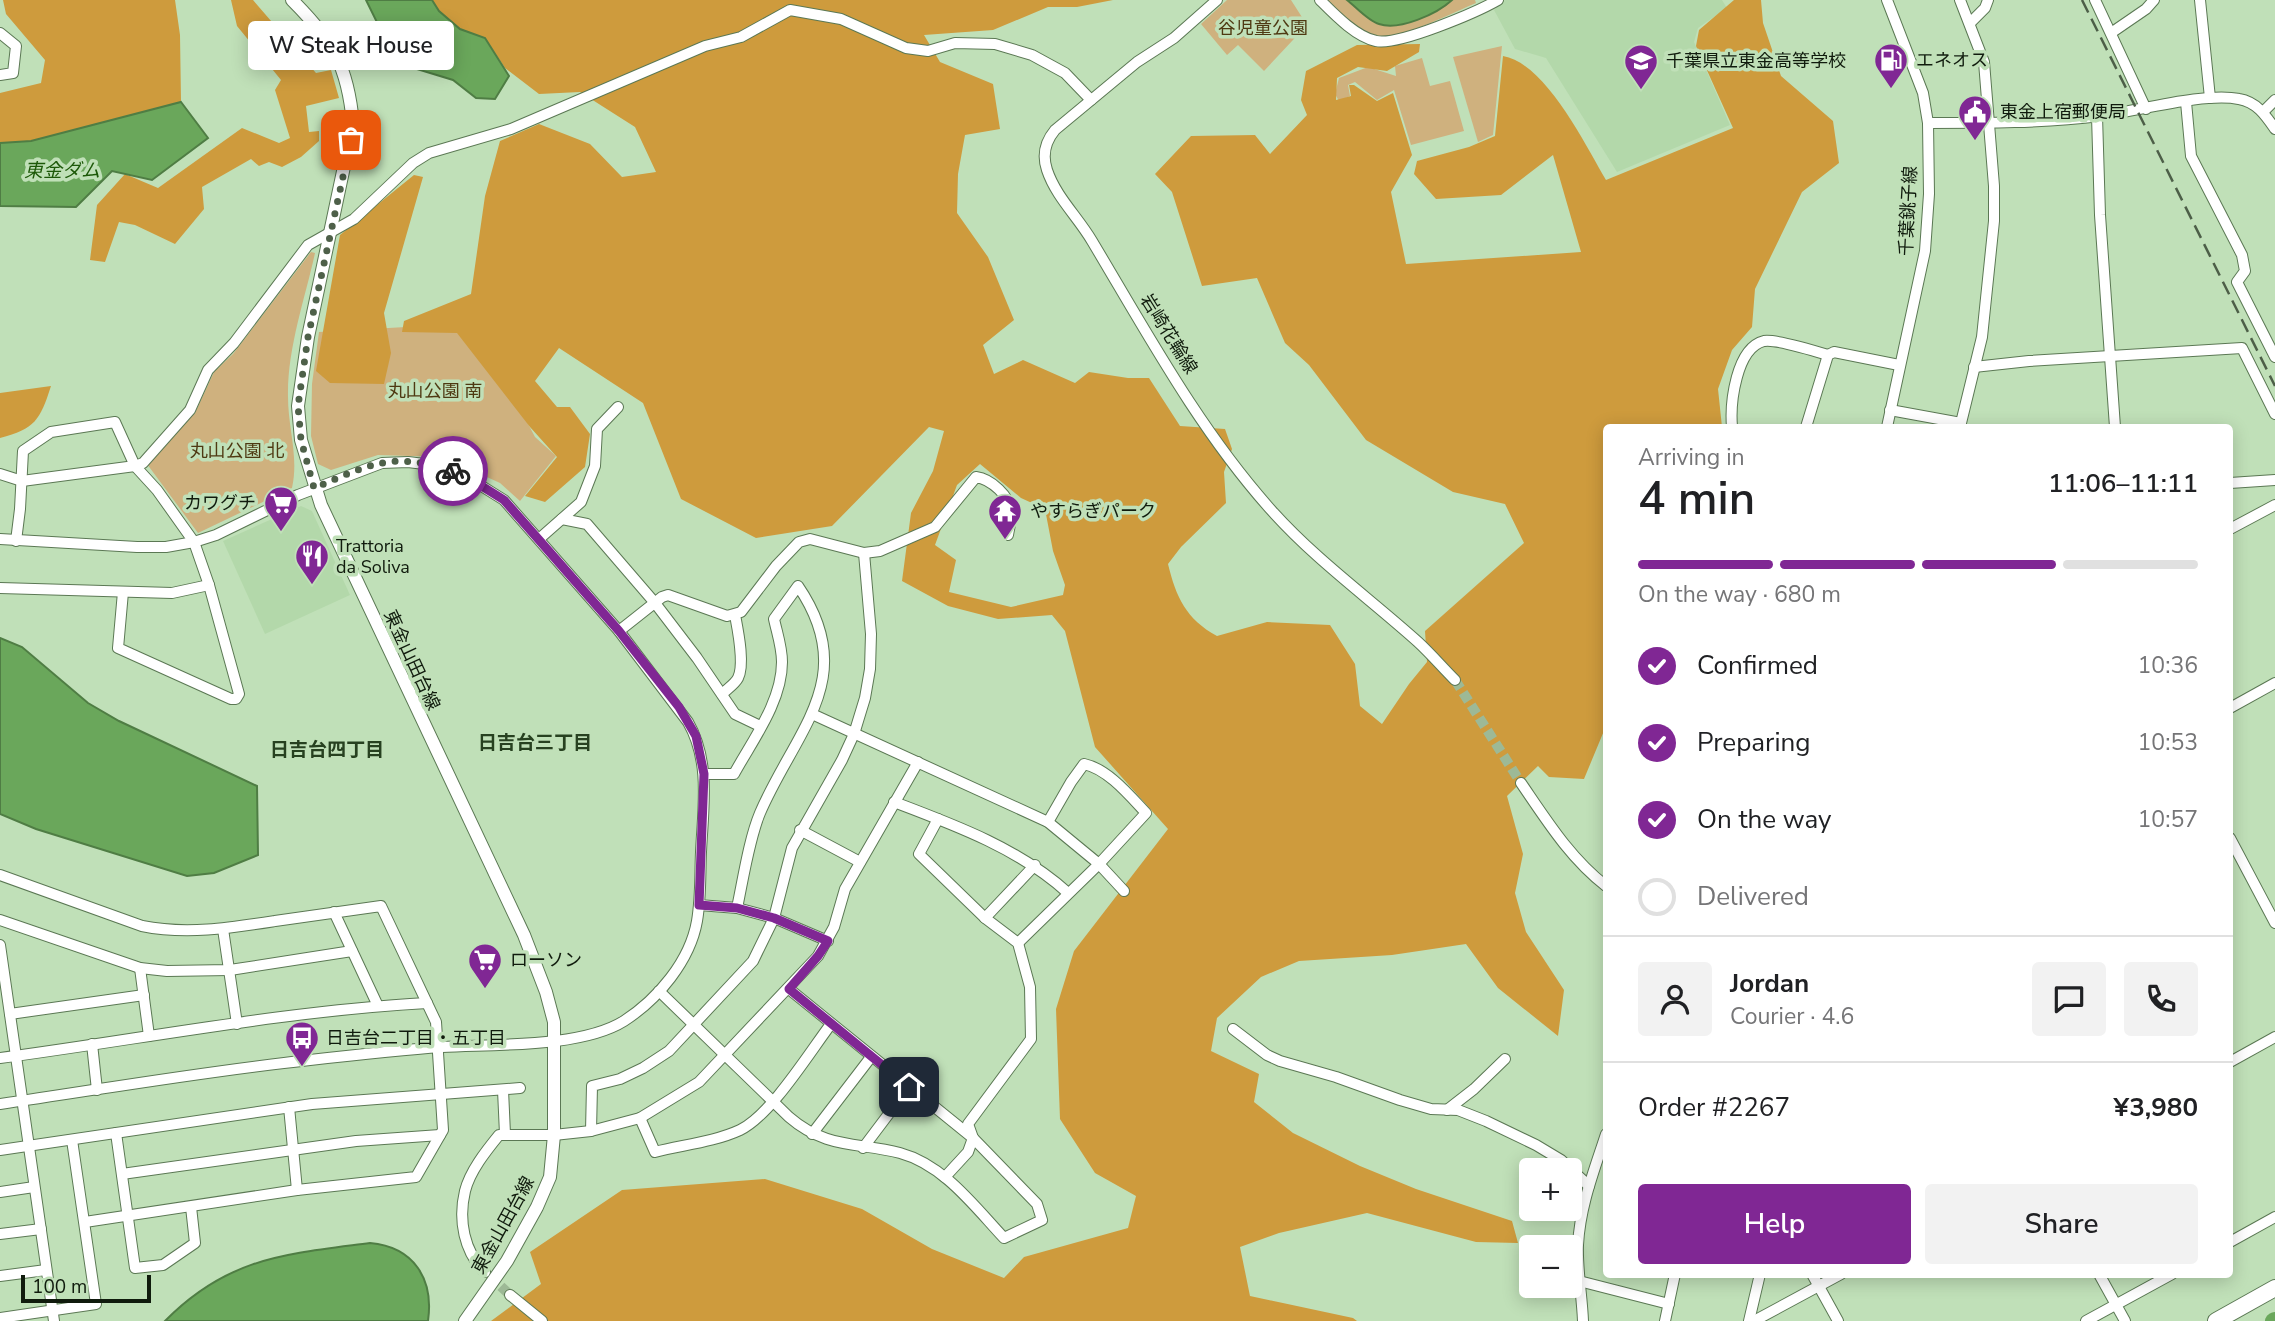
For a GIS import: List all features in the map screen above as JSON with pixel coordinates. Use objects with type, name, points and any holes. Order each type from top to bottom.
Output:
[{"type":"highway","points":[[2216,1321],[2275,1288]]},
{"type":"highway","points":[[2237,1321],[2275,1298]]},
{"type":"main road","name":"東金山田台線","points":[[292,0],[314,22],[335,51],[344,70],[350,94],[353,124],[308,337],[298,406],[301,440],[314,488],[524,935],[546,992],[555,1040],[554,1135],[550,1177],[507,1261],[465,1321]]},
{"type":"street","name":"岩崎花輪線","points":[[1217,0],[1174,38],[1138,62],[1049,137],[1044,158],[1055,189],[1087,233],[1162,356],[1238,472],[1310,550],[1420,644],[1455,680]]},
{"type":"street","points":[[1320,0],[1346,25],[1376,41],[1399,41],[1474,13],[1498,0]]},
{"type":"street","name":"千葉銚子線","points":[[1887,0],[1920,83],[1928,123],[1925,251],[1888,424]]},
{"type":"street","points":[[1960,424],[1985,313],[1994,220],[1990,122],[1984,62],[1961,0]]},
{"type":"street","points":[[1970,23],[1980,14],[1988,0]]},
{"type":"street","points":[[2095,0],[2146,109]]},
{"type":"street","points":[[2111,33],[2146,9],[2154,0]]},
{"type":"street","points":[[2200,0],[2210,98]]},
{"type":"street","points":[[0,474],[22,481],[143,463],[190,410],[208,370],[234,343],[308,246],[354,219],[413,163],[429,153],[511,129],[705,46],[741,37],[790,10],[841,19],[906,48],[928,51],[956,43],[995,44],[1032,55],[1065,72],[1091,100]]},
{"type":"street","points":[[0,33],[16,46],[13,73],[0,75]]},
{"type":"street","points":[[1928,123],[2097,116],[2210,98],[2241,99],[2263,112],[2275,129]]},
{"type":"street","points":[[2263,112],[2275,100]]},
{"type":"street","points":[[2186,102],[2191,156],[2242,255],[2245,271],[2237,282],[2275,357]]},
{"type":"street","points":[[2097,116],[2100,215],[2115,424]]},
{"type":"street","points":[[1732,424],[1731,411],[1739,369],[1752,347],[1766,340],[1828,355],[1834,352],[1899,365]]},
{"type":"street","points":[[1974,367],[2242,348],[2275,414]]},
{"type":"street","points":[[1807,424],[1828,355]]},
{"type":"street","points":[[539,539],[581,502],[595,466],[597,429],[618,407]]},
{"type":"street","points":[[1890,410],[1955,424]]},
{"type":"street","points":[[16,541],[23,451],[51,432],[115,422],[135,466],[157,490],[194,542],[209,584],[239,694],[236,699],[230,699],[118,649],[123,592]]},
{"type":"street","points":[[0,540],[166,547],[216,535],[314,488],[382,463],[432,465],[464,475],[496,494],[619,631],[688,722],[696,736],[704,774],[699,905],[693,936],[685,956],[659,991],[624,1021],[606,1030],[555,1040],[439,1047],[308,1060],[0,1104]]},
{"type":"street","points":[[619,631],[668,595],[727,616],[735,615],[741,612],[776,566],[799,542],[810,539],[864,553],[880,551],[935,527],[976,477],[987,478],[1003,495],[1012,510],[1008,535]]},
{"type":"street","points":[[2233,483],[2275,480]]},
{"type":"street","points":[[2233,527],[2275,505]]},
{"type":"street","points":[[562,519],[587,524],[655,603],[734,714],[760,726]]},
{"type":"street","points":[[592,1131],[592,1086],[620,1079],[669,1051],[752,961],[774,918],[792,848],[842,760],[854,734],[865,698],[872,634],[864,553]]},
{"type":"street","points":[[0,588],[172,593],[209,584]]},
{"type":"street","points":[[704,774],[734,774],[775,697],[781,676],[781,647],[774,618],[798,586],[814,613],[823,649],[823,682],[812,714],[759,815],[737,908]]},
{"type":"street","points":[[722,694],[737,680],[741,669],[740,638],[735,615]]},
{"type":"street","points":[[2233,706],[2275,683]]},
{"type":"street","points":[[812,714],[1048,822],[1098,864],[1124,891]]},
{"type":"street","points":[[485,1272],[468,1250],[463,1224],[465,1190],[484,1153],[499,1135],[554,1135],[592,1131],[640,1118],[699,1082],[818,956],[828,941],[845,889],[918,762]]},
{"type":"street","points":[[1018,943],[1146,813],[1107,776],[1084,764],[1048,822]]},
{"type":"street","points":[[1521,783],[1564,846],[1603,884]]},
{"type":"street","points":[[894,802],[1035,865],[1068,893]]},
{"type":"street","points":[[937,819],[919,854],[985,918],[1018,943],[1030,987],[1031,1039],[968,1124],[973,1138],[968,1152],[945,1177]]},
{"type":"street","points":[[800,831],[860,862]]},
{"type":"street","points":[[2233,844],[2275,923]]},
{"type":"street","points":[[985,918],[1035,865]]},
{"type":"street","points":[[0,875],[142,926],[185,931],[223,929],[381,906],[436,1022],[443,1130],[416,1177],[297,1190],[85,1222]]},
{"type":"street","points":[[699,905],[737,908],[774,918],[828,941]]},
{"type":"street","points":[[334,912],[378,1006]]},
{"type":"street","points":[[0,920],[140,968],[191,972],[230,970],[352,951]]},
{"type":"street","points":[[223,929],[237,1024]]},
{"type":"street","points":[[0,945],[53,1316]]},
{"type":"street","points":[[140,968],[149,1036]]},
{"type":"street","points":[[659,991],[724,1056],[811,1135],[863,1148],[901,1153],[923,1163],[945,1177],[1004,1238],[1042,1220],[1037,1204],[973,1138],[789,989]]},
{"type":"street","points":[[10,1014],[144,995]]},
{"type":"street","points":[[0,1058],[237,1024],[378,1006],[428,1003]]},
{"type":"street","points":[[640,1118],[655,1152],[739,1130],[756,1120],[773,1101],[831,1024]]},
{"type":"street","points":[[1233,1029],[1280,1062],[1336,1077],[1410,1103],[1431,1109],[1458,1110],[1486,1121],[1561,1160],[1589,1186]]},
{"type":"street","points":[[2233,1060],[2275,1037]]},
{"type":"street","points":[[92,1044],[97,1090]]},
{"type":"street","points":[[811,1135],[871,1057]]},
{"type":"street","points":[[1447,1110],[1505,1059]]},
{"type":"street","points":[[863,1148],[909,1087]]},
{"type":"street","points":[[0,1150],[289,1107],[520,1088]]},
{"type":"street","points":[[503,1090],[505,1134]]},
{"type":"street","points":[[289,1107],[297,1190]]},
{"type":"street","points":[[116,1133],[135,1268],[163,1265],[195,1243],[191,1207]]},
{"type":"street","points":[[122,1174],[356,1140],[440,1135]]},
{"type":"street","points":[[0,1318],[53,1316],[96,1304],[72,1140]]},
{"type":"street","points":[[1580,1235],[1580,1222],[1589,1186],[1603,1143]]},
{"type":"street","points":[[0,1192],[34,1187]]},
{"type":"street","points":[[2233,1240],[2275,1217]]},
{"type":"street","points":[[0,1234],[41,1229]]},
{"type":"street","points":[[0,1276],[47,1270]]},
{"type":"street","points":[[1665,1321],[1674,1278]]},
{"type":"street","points":[[1752,1321],[1759,1278]]},
{"type":"street","points":[[1814,1278],[1838,1321]]},
{"type":"street","points":[[1752,1321],[1834,1278]]},
{"type":"street","points":[[2101,1278],[2125,1321]]},
{"type":"street","points":[[2086,1321],[2165,1278]]},
{"type":"street","points":[[1582,1282],[1669,1304]]},
{"type":"street","points":[[510,1295],[542,1321]]},
{"type":"street","points":[[1581,1298],[1583,1321]]},
{"type":"shaded area","points":[[3,0],[175,0],[180,35],[181,102],[31,141],[0,143],[0,93],[41,83],[45,60],[6,14]]},
{"type":"shaded area","points":[[231,0],[253,0],[316,73],[331,70],[339,98],[306,106],[309,132],[319,131],[319,141],[301,157],[282,167],[269,162],[259,166],[251,159],[202,187],[204,209],[175,244],[135,225],[119,222],[105,262],[90,260],[97,205],[125,174],[158,188],[242,128],[279,143],[290,138],[275,90],[281,80],[237,26]]},
{"type":"shaded area","points":[[432,0],[1113,0],[1077,7],[1048,7],[993,30],[924,35],[940,62],[993,84],[1000,129],[965,135],[958,174],[957,213],[988,257],[1014,320],[983,345],[994,374],[1023,360],[1075,383],[1089,372],[1149,378],[1180,426],[1225,429],[1232,449],[1224,472],[1226,503],[1181,547],[1168,564],[1179,597],[1197,622],[1217,636],[1267,622],[1330,625],[1355,664],[1360,706],[1382,724],[1427,662],[1425,631],[1524,543],[1505,504],[1453,492],[1366,440],[1309,365],[1285,343],[1257,278],[1202,286],[1172,192],[1155,174],[1191,136],[1255,135],[1270,154],[1307,115],[1301,100],[1306,71],[1357,45],[1420,44],[1419,52],[1387,71],[1358,67],[1337,78],[1336,100],[1351,96],[1349,85],[1354,85],[1377,101],[1393,93],[1412,155],[1391,192],[1406,264],[1581,252],[1553,155],[1501,195],[1436,199],[1414,174],[1417,161],[1469,147],[1495,136],[1503,56],[1519,62],[1549,89],[1606,180],[1733,128],[1696,46],[1699,30],[1734,0],[1761,0],[1763,23],[1781,76],[1833,121],[1839,163],[1802,192],[1755,289],[1752,327],[1732,350],[1718,389],[1722,424],[1603,424],[1603,733],[1584,779],[1549,777],[1538,766],[1507,796],[1523,854],[1515,893],[1526,932],[1564,990],[1558,1036],[1498,988],[1466,944],[1392,955],[1299,961],[1261,977],[1217,1018],[1211,1051],[1259,1074],[1254,1102],[1293,1133],[1360,1166],[1416,1189],[1512,1221],[1518,1243],[1476,1242],[1367,1213],[1279,1233],[1240,1247],[1250,1296],[1357,1321],[491,1321],[541,1284],[530,1252],[622,1190],[765,1179],[862,1209],[932,1249],[1004,1278],[1024,1257],[1128,1228],[1136,1196],[1095,1173],[1060,1119],[1056,1009],[1074,951],[1168,829],[1095,747],[1065,631],[1052,615],[998,619],[948,606],[902,581],[911,513],[933,471],[944,431],[929,427],[832,526],[756,538],[681,499],[643,403],[559,348],[535,381],[557,407],[570,407],[590,434],[585,467],[545,502],[525,496],[557,457],[530,427],[457,333],[402,332],[404,321],[471,294],[485,196],[500,141],[539,124],[590,144],[622,177],[656,172],[635,127],[580,92],[539,94],[505,68],[485,38],[460,29],[439,11]],"holes":[[[980,464],[1021,498],[1045,509],[1053,551],[1065,585],[1063,595],[1011,607],[949,592],[956,560],[935,545],[957,485]]]},
{"type":"shaded area","name":"千葉県立東金高等学校","points":[[1505,0],[1722,0],[1727,8],[1698,28],[1694,42],[1730,125],[1617,172],[1546,58],[1515,49],[1494,10]]},
{"type":"shaded area","points":[[414,175],[423,177],[384,313],[391,353],[384,384],[330,383],[316,371],[340,235]]},
{"type":"shaded area","points":[[51,386],[39,415],[29,427],[0,438],[0,393]]},
{"type":"shaded area","points":[[301,506],[312,511],[350,595],[265,634],[223,541]]},
{"type":"green space","name":"谷児童公園","points":[[1227,0],[1291,0],[1307,25],[1264,71],[1238,45],[1227,55],[1201,24]]},
{"type":"green space","points":[[1328,0],[1475,0],[1476,3],[1412,30],[1377,36],[1363,31]]},
{"type":"green space","points":[[1502,46],[1493,135],[1478,142],[1453,57]]},
{"type":"green space","points":[[1422,58],[1430,86],[1450,81],[1464,131],[1411,145],[1394,90],[1377,100],[1355,82],[1348,85],[1350,96],[1339,101],[1335,94],[1339,78],[1368,67],[1396,76],[1395,66]]},
{"type":"green space","name":"丸山公園 北","points":[[311,252],[315,253],[293,342],[288,379],[288,409],[294,454],[292,488],[198,533],[147,464],[195,413],[214,372],[233,354]]},
{"type":"green space","name":"丸山公園 南","points":[[475,323],[535,437],[556,456],[520,501],[500,483],[443,457],[378,455],[331,470],[318,464],[311,436],[312,384],[319,332]]},
{"type":"water","points":[[366,0],[432,0],[439,11],[460,29],[485,38],[509,76],[495,99],[476,98],[453,80],[397,63]]},
{"type":"water","points":[[1347,0],[1452,0],[1437,11],[1417,20],[1387,26],[1371,20]]},
{"type":"water","name":"東金ダム","points":[[181,102],[208,138],[152,180],[112,171],[76,207],[0,206],[0,143],[31,141]]},
{"type":"water","points":[[0,638],[22,647],[88,703],[119,721],[257,786],[258,855],[214,873],[187,876],[36,829],[0,814]]},
{"type":"water","points":[[370,1243],[398,1251],[418,1268],[428,1292],[428,1321],[165,1321],[188,1300],[235,1271],[285,1256]]},
{"type":"tunnel","points":[[1455,680],[1521,783]]},
{"type":"tunnel","points":[[490,1276],[510,1295]]},
{"type":"railway","points":[[2082,0],[2275,386]]},
{"type":"way so far","points":[[351,140],[308,337],[298,406],[301,440],[314,488],[382,463],[408,462],[453,471]]},
{"type":"place","name":"エネオス","points":[[1891,90]]},
{"type":"place","name":"千葉県立東金高等学校","points":[[1641,91]]},
{"type":"place","name":"W Steak House","points":[[351,140]]},
{"type":"place","name":"東金上宿郵便局","points":[[1975,142]]},
{"type":"place","name":"カワグチ","points":[[281,533]]},
{"type":"place","name":"やすらぎパーク","points":[[1005,541]]},
{"type":"place","name":"Trattoria da Soliva","points":[[312,586]]},
{"type":"place","name":"ローソン","points":[[485,990]]},
{"type":"place","name":"日吉台二丁目・五丁目","points":[[302,1068]]},
{"type":"district","name":"日吉台三丁目","points":[[535,743]]},
{"type":"district","name":"日吉台四丁目","points":[[327,750]]},
{"type":"route","points":[[453,471],[504,500],[619,631],[679,707],[696,736],[704,774],[699,905],[737,908],[774,918],[828,941],[789,989],[909,1087]]}]
